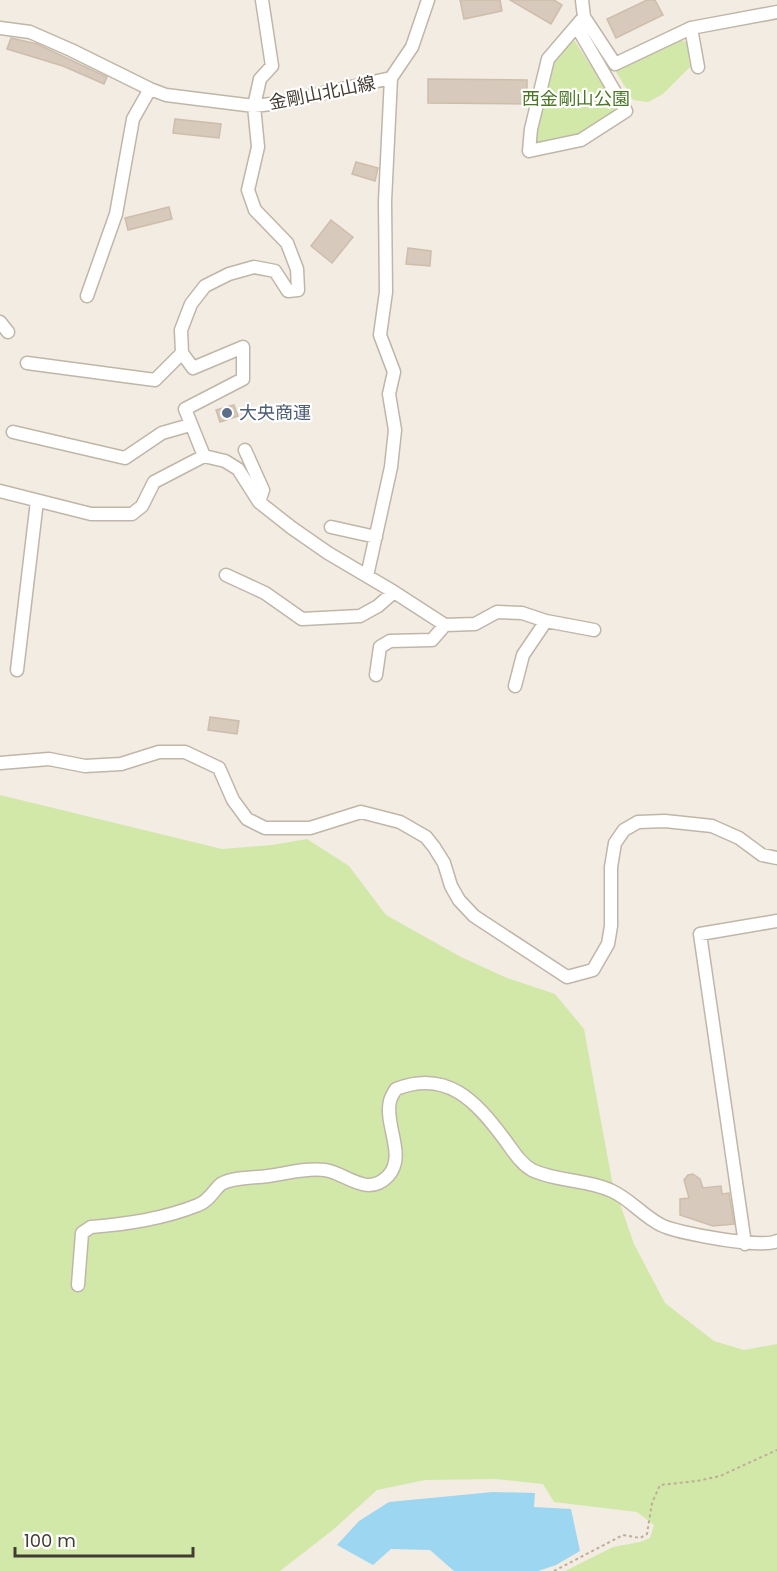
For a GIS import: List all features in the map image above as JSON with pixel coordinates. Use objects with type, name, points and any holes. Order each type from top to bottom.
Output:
[{"type":"street","points":[[204,456],[185,409],[243,379],[243,347],[194,368],[182,353],[181,330],[191,304],[205,286],[229,274],[254,267],[275,271],[288,291],[298,290],[297,269],[286,243],[255,210],[248,190],[258,147],[254,106],[260,79],[272,66],[262,0]]},
{"type":"street","name":"金剛山北山線","points":[[0,28],[30,33],[166,95],[254,106],[279,103],[391,78],[412,47],[428,0]]},
{"type":"street","points":[[582,0],[584,17],[582,34],[626,111],[581,140],[529,151],[531,129],[548,59],[584,17]]},
{"type":"street","points":[[584,17],[615,64],[691,28],[777,12]]},
{"type":"street","points":[[691,28],[698,67]]},
{"type":"street","points":[[367,576],[391,467],[394,430],[389,394],[394,372],[381,335],[386,292],[385,201],[391,78]]},
{"type":"street","points":[[87,296],[116,214],[133,119],[150,89]]},
{"type":"street","points":[[0,322],[8,332]]},
{"type":"street","points":[[27,363],[155,380],[182,353]]},
{"type":"street","points":[[14,432],[125,458],[162,433],[190,425]]},
{"type":"street","points":[[244,450],[263,490],[259,502]]},
{"type":"street","points":[[0,491],[92,514],[132,514],[141,507],[154,482],[204,456],[225,461],[238,470],[259,502],[328,554],[445,625],[475,624],[497,612],[522,613],[546,621],[594,630]]},
{"type":"street","points":[[17,670],[37,501]]},
{"type":"street","points":[[331,527],[376,537]]},
{"type":"street","points":[[226,575],[266,593],[302,619],[360,616],[378,606],[394,592]]},
{"type":"street","points":[[515,686],[523,656],[546,621]]},
{"type":"street","points":[[376,675],[380,647],[390,641],[432,640],[445,625]]},
{"type":"street","points":[[0,763],[49,759],[85,766],[121,764],[159,752],[185,752],[219,768],[233,800],[247,819],[265,828],[310,828],[361,812],[400,822],[426,837],[434,847],[444,863],[455,893],[474,916],[567,977],[593,970],[608,944],[611,926],[611,867],[615,843],[624,830],[638,822],[665,821],[712,826],[738,838],[762,855],[777,858]]},
{"type":"street","points":[[745,1244],[700,934],[777,921]]},
{"type":"street","points":[[78,1285],[82,1233],[91,1227],[155,1219],[200,1205],[211,1197],[222,1184],[237,1179],[326,1170],[360,1185],[375,1184],[388,1177],[395,1165],[395,1151],[388,1116],[390,1100],[396,1089],[409,1084],[423,1083],[446,1085],[464,1094],[503,1138],[515,1156],[531,1169],[549,1176],[592,1184],[612,1191],[661,1226],[745,1244],[772,1244],[777,1241]]},
{"type":"path","points":[[554,1571],[623,1535],[640,1538],[647,1534],[652,1503],[660,1485],[720,1476],[777,1450]]},
{"type":"green space","name":"西金剛山公園","points":[[572,37],[620,110],[581,133],[535,146],[535,130],[555,59]]},
{"type":"green space","points":[[678,38],[687,43],[690,67],[663,94],[648,102],[633,100],[615,70]]},
{"type":"green space","points":[[0,795],[222,849],[272,845],[307,839],[349,866],[386,915],[461,957],[507,978],[555,994],[584,1029],[612,1181],[634,1244],[665,1303],[714,1341],[744,1350],[777,1344],[777,1571],[565,1571],[613,1547],[650,1538],[654,1525],[637,1512],[554,1502],[543,1484],[495,1479],[425,1480],[377,1490],[334,1529],[280,1571],[0,1571]]},
{"type":"water","points":[[493,1492],[535,1493],[534,1507],[571,1509],[580,1551],[556,1565],[538,1571],[454,1571],[430,1550],[391,1549],[373,1565],[337,1545],[359,1521],[389,1502]]},
{"type":"building","points":[[460,0],[500,0],[502,11],[464,19]]},
{"type":"building","points":[[510,0],[554,0],[562,5],[551,24]]},
{"type":"building","points":[[647,0],[655,0],[663,15],[616,38],[607,19]]},
{"type":"building","points":[[11,38],[37,44],[107,77],[104,84],[63,66],[7,49]]},
{"type":"building","points":[[428,79],[527,80],[527,104],[428,103]]},
{"type":"building","points":[[175,119],[221,124],[219,138],[173,133]]},
{"type":"building","points":[[356,162],[378,168],[375,181],[352,174]]},
{"type":"building","points":[[169,207],[172,219],[128,230],[125,218]]},
{"type":"building","points":[[331,220],[353,237],[332,263],[311,246]]},
{"type":"building","points":[[408,248],[431,251],[430,266],[406,264]]},
{"type":"building","name":"大央商運","points":[[234,405],[238,416],[220,422],[216,410]]},
{"type":"building","points":[[210,717],[239,721],[237,734],[208,730]]},
{"type":"building","points":[[693,1174],[700,1179],[703,1188],[721,1186],[722,1194],[729,1193],[734,1224],[713,1226],[680,1215],[680,1199],[689,1198],[684,1180],[688,1175]]},
{"type":"place","name":"大央商運","points":[[227,413]]}]
